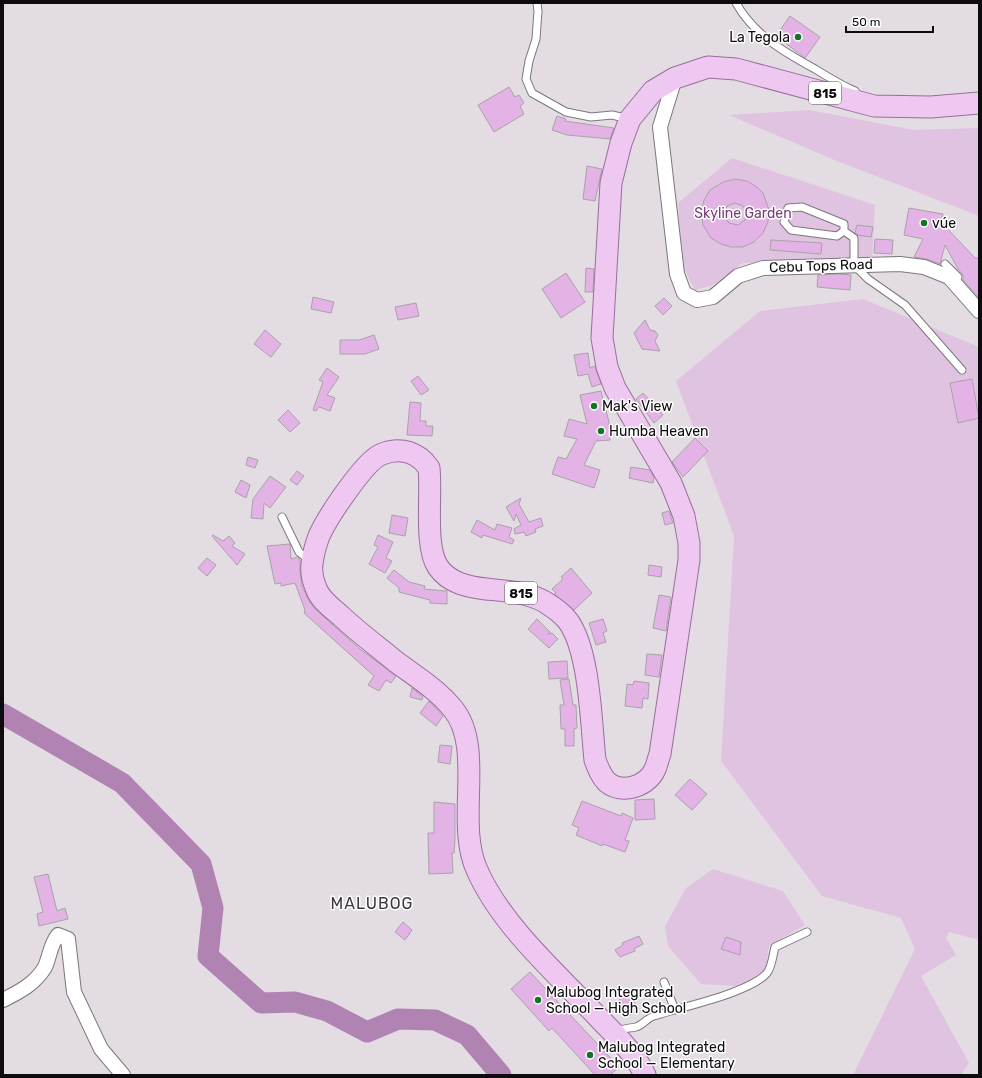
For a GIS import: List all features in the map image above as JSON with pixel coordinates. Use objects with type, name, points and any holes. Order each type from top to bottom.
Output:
[{"type":"main road","name":"815","points":[[645,1075],[640,1064],[614,1033],[520,934],[489,896],[476,869],[469,847],[467,827],[468,760],[466,736],[458,716],[435,690],[354,628],[324,600],[317,591],[312,571],[312,563],[319,536],[326,522],[361,473],[381,454],[410,452],[418,456],[429,468],[431,486],[432,552],[438,567],[450,579],[462,585],[520,593],[544,602],[558,611],[568,622],[576,638],[585,670],[595,760],[600,772],[608,782],[616,787],[625,788],[641,784],[648,780],[655,770],[662,739],[690,560],[690,543],[684,516],[671,483],[615,388],[607,367],[602,338],[611,184],[621,142],[630,119],[653,91],[675,78],[708,67],[736,69],[874,106],[931,107],[979,103]]},
{"type":"street","name":"Cebu Tops Road","points":[[675,78],[660,128],[677,274],[684,293],[697,300],[713,297],[738,276],[763,268],[900,264],[952,273],[979,311]]},
{"type":"street","points":[[3,1000],[29,987],[44,967],[53,941],[58,935],[68,939],[74,992],[101,1049],[123,1075]]},
{"type":"lane","points":[[536,3],[538,11],[536,39],[529,61],[526,78],[532,93],[566,112],[591,117],[612,115],[630,119]]},
{"type":"lane","points":[[736,3],[760,34],[789,56],[855,92],[874,106]]},
{"type":"lane","points":[[802,207],[844,224],[844,231],[837,236],[791,230],[784,222],[788,208],[802,207]]},
{"type":"lane","points":[[844,231],[854,238],[854,265],[868,279],[905,305],[962,370]]},
{"type":"lane","points":[[282,517],[299,552],[312,563]]},
{"type":"lane","points":[[614,1033],[625,1027],[637,1027],[646,1019],[748,987],[767,972],[775,947],[807,932]]},
{"type":"lane","points":[[664,982],[675,1010]]},
{"type":"green space","points":[[809,110],[914,130],[979,128],[979,216],[832,159],[729,115]]},
{"type":"green space","name":"Skyline Garden","points":[[732,158],[875,205],[872,261],[743,263],[713,285],[695,290],[681,263],[678,203]]},
{"type":"green space","points":[[863,299],[979,347],[979,940],[949,932],[946,938],[956,955],[921,976],[969,1063],[961,1075],[853,1075],[915,949],[901,918],[822,896],[721,761],[734,536],[676,381],[760,311]]},
{"type":"green space","points":[[713,869],[783,891],[805,925],[769,946],[766,969],[747,983],[735,986],[701,984],[668,946],[665,926],[686,888]]},
{"type":"building","name":"La Tegola","points":[[790,16],[820,37],[805,58],[776,36]]},
{"type":"building","points":[[509,87],[515,97],[519,95],[524,103],[520,106],[524,114],[494,132],[478,105]]},
{"type":"building","points":[[557,116],[566,119],[565,121],[614,128],[610,139],[567,135],[552,130]]},
{"type":"building","points":[[587,166],[602,169],[595,201],[583,199]]},
{"type":"building","points":[[735,179],[747,181],[757,187],[763,193],[769,210],[768,222],[763,233],[754,242],[743,247],[731,247],[721,244],[711,238],[703,225],[701,213],[704,200],[710,190],[723,182]],"holes":[[[735,203],[743,206],[747,213],[745,220],[738,225],[729,223],[724,215],[727,206]]]},
{"type":"building","points":[[909,208],[943,214],[941,222],[975,258],[979,258],[979,298],[963,280],[963,275],[958,269],[945,245],[940,264],[927,259],[914,257],[923,239],[904,235]]},
{"type":"building","points":[[857,225],[873,227],[871,237],[858,235],[855,233]]},
{"type":"building","points":[[875,239],[893,240],[892,254],[874,253]]},
{"type":"building","points":[[771,240],[822,243],[821,254],[770,250]]},
{"type":"building","points":[[586,268],[594,269],[593,292],[585,292]]},
{"type":"building","points":[[566,273],[585,302],[561,318],[542,289]]},
{"type":"building","points":[[818,275],[851,275],[850,290],[817,287]]},
{"type":"building","points":[[313,297],[334,302],[331,313],[311,309]]},
{"type":"building","points":[[664,298],[672,306],[663,315],[655,306]]},
{"type":"building","points":[[416,303],[419,316],[398,320],[395,307]]},
{"type":"building","points":[[645,320],[650,330],[655,331],[658,335],[655,341],[660,351],[642,349],[634,333]]},
{"type":"building","points":[[265,330],[281,344],[271,357],[254,344]]},
{"type":"building","points":[[374,335],[379,349],[365,354],[340,354],[340,340],[359,340]]},
{"type":"building","points":[[588,353],[590,368],[595,366],[601,384],[592,387],[588,374],[578,376],[574,355]]},
{"type":"building","points":[[327,368],[339,377],[327,395],[335,398],[330,411],[319,407],[316,411],[313,410],[323,382],[319,380]]},
{"type":"building","points":[[418,376],[429,390],[421,395],[411,381]]},
{"type":"building","points":[[972,379],[979,418],[958,423],[950,383]]},
{"type":"building","points":[[601,391],[609,422],[610,440],[596,441],[584,465],[600,470],[594,488],[552,474],[558,457],[566,459],[577,439],[564,436],[569,419],[587,424],[580,395]]},
{"type":"building","points":[[643,393],[663,415],[654,423],[636,399]]},
{"type":"building","points":[[410,402],[421,403],[420,421],[426,421],[426,426],[433,426],[432,436],[407,435]]},
{"type":"building","points":[[288,410],[300,423],[290,432],[278,420]]},
{"type":"building","points":[[695,438],[708,451],[683,477],[672,462]]},
{"type":"building","points":[[248,457],[258,460],[255,468],[246,465]]},
{"type":"building","points":[[631,467],[650,470],[654,478],[653,483],[629,478]]},
{"type":"building","points":[[297,471],[304,476],[297,485],[290,480]]},
{"type":"building","points":[[270,476],[286,487],[270,508],[264,503],[263,519],[251,518],[253,499]]},
{"type":"building","points":[[241,480],[250,485],[246,498],[235,492]]},
{"type":"building","points":[[521,498],[519,504],[529,522],[541,518],[543,526],[535,529],[536,532],[526,536],[524,532],[515,534],[514,529],[521,525],[516,514],[514,521],[506,507]]},
{"type":"building","points":[[669,511],[673,523],[665,525],[662,513]]},
{"type":"building","points":[[392,515],[408,518],[405,536],[389,533]]},
{"type":"building","points":[[477,520],[495,530],[497,524],[512,528],[509,537],[514,540],[512,544],[483,535],[482,538],[471,532]]},
{"type":"building","points":[[213,535],[223,541],[229,536],[235,543],[232,546],[245,554],[237,565],[212,536]]},
{"type":"building","points":[[378,535],[393,542],[386,558],[392,561],[385,573],[369,564],[378,547],[374,545]]},
{"type":"building","points":[[290,544],[291,559],[298,557],[300,560],[302,586],[314,608],[360,649],[396,676],[391,683],[386,680],[379,691],[368,685],[374,676],[304,613],[305,610],[295,583],[281,586],[281,583],[275,584],[267,546]]},
{"type":"building","points":[[207,558],[216,565],[207,576],[198,568]]},
{"type":"building","points":[[649,565],[662,567],[661,577],[648,575]]},
{"type":"building","points":[[571,568],[592,593],[574,610],[554,594],[556,593],[552,589],[563,579],[561,577]]},
{"type":"building","points":[[394,570],[409,582],[425,586],[424,589],[447,591],[447,604],[430,603],[430,600],[399,592],[399,588],[387,578]]},
{"type":"building","points":[[659,595],[671,597],[666,631],[653,628]]},
{"type":"building","points":[[537,619],[550,632],[548,634],[552,633],[558,639],[549,648],[528,629]]},
{"type":"building","points":[[603,619],[607,631],[603,633],[606,642],[596,645],[589,623]]},
{"type":"building","points":[[647,654],[662,655],[659,677],[645,675]]},
{"type":"building","points":[[567,661],[568,678],[549,679],[548,662]]},
{"type":"building","points":[[569,679],[573,705],[576,705],[577,728],[574,729],[574,746],[565,746],[565,729],[561,729],[560,705],[564,705],[560,680]]},
{"type":"building","points":[[634,681],[649,683],[648,699],[643,698],[642,708],[625,706],[627,684],[633,685]]},
{"type":"building","points":[[412,688],[423,697],[422,700],[410,697]]},
{"type":"building","points":[[429,701],[443,716],[436,726],[420,713]]},
{"type":"building","points":[[440,745],[452,746],[450,764],[438,762]]},
{"type":"building","points":[[690,779],[707,794],[692,810],[675,795]]},
{"type":"building","points":[[654,799],[655,819],[635,820],[635,800]]},
{"type":"building","points":[[582,801],[621,816],[622,813],[633,818],[625,840],[629,841],[625,852],[603,844],[602,846],[576,835],[579,828],[572,825]]},
{"type":"building","points":[[434,802],[455,804],[455,840],[454,853],[452,853],[453,873],[429,874],[428,833],[434,833]]},
{"type":"building","points":[[48,874],[57,911],[65,908],[68,919],[39,926],[37,914],[43,912],[34,877]]},
{"type":"building","points":[[403,922],[412,930],[405,940],[395,932]]},
{"type":"building","points":[[639,936],[643,944],[634,949],[635,951],[620,957],[615,950],[623,945],[622,943]]},
{"type":"building","points":[[726,937],[741,942],[740,955],[721,949]]},
{"type":"building","points":[[530,972],[619,1067],[610,1075],[595,1075],[552,1028],[549,1031],[511,989]]},
{"type":"building","points":[[629,994],[639,1009],[629,1016],[619,1000]]},
{"type":"waterway","points":[[3,714],[122,783],[201,864],[213,908],[208,956],[261,1003],[295,1002],[327,1011],[367,1032],[398,1019],[435,1020],[467,1035],[501,1075]]},
{"type":"place","name":"La Tegola","points":[[798,37]]},
{"type":"place","name":"vúe","points":[[924,223]]},
{"type":"place","name":"Mak's View","points":[[594,406]]},
{"type":"place","name":"Humba Heaven","points":[[601,431]]},
{"type":"place","name":"Malubog Integrated School — High School","points":[[538,1000]]},
{"type":"place","name":"Malubog Integrated School — Elementary","points":[[590,1055]]},
{"type":"district","name":"MALUBOG","points":[[372,903]]}]
